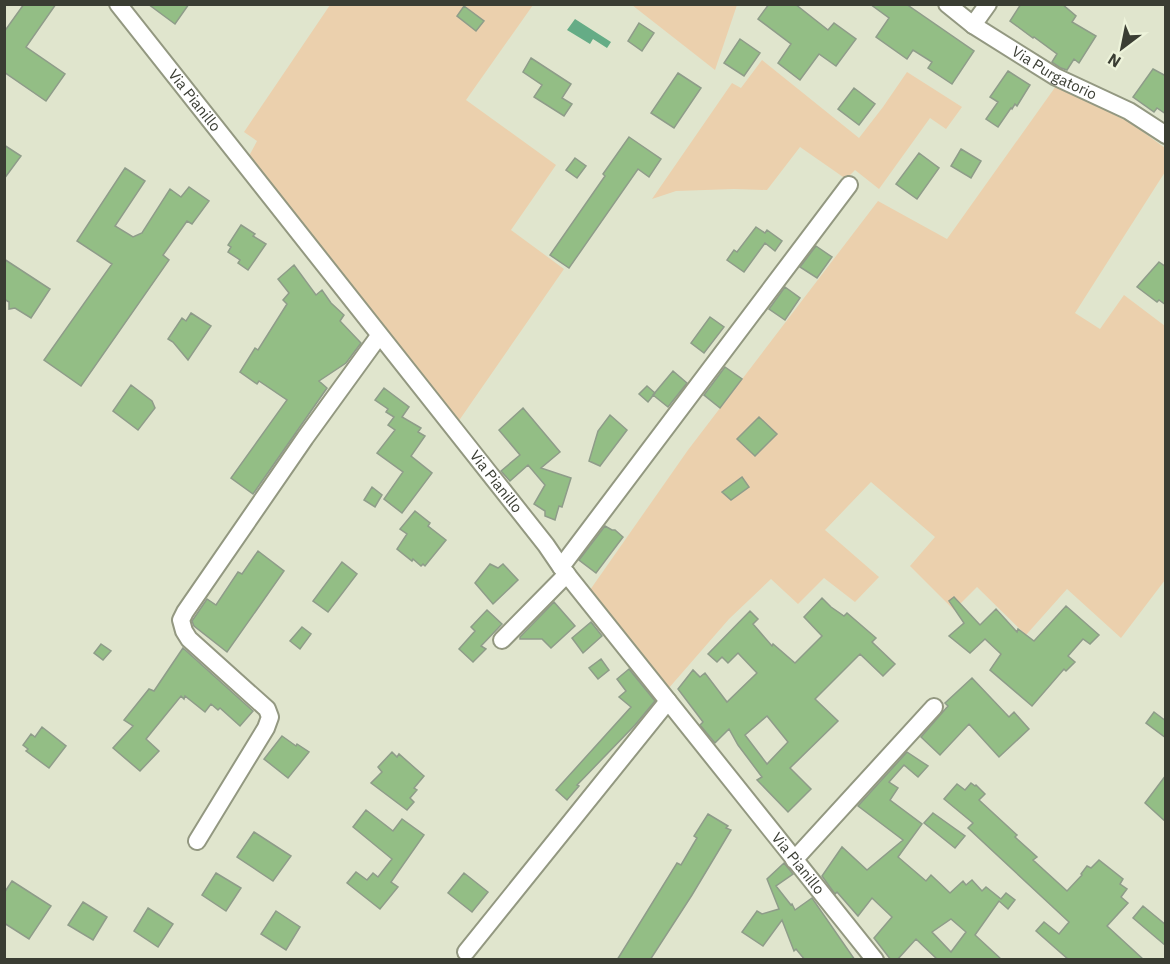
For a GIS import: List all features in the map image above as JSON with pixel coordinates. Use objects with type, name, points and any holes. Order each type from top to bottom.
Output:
[{"type":"street","name":"Via Pianillo","points":[[118,4],[546,545],[564,571],[875,960]]},
{"type":"street","name":"Via Purgatorio","points":[[947,4],[973,25],[1056,77],[1129,111],[1166,135]]},
{"type":"street","points":[[973,25],[988,4]]},
{"type":"street","points":[[502,640],[564,571],[849,185]]},
{"type":"street","points":[[197,841],[255,748],[270,717],[267,708],[189,639],[181,621],[304,438],[379,336]]},
{"type":"street","points":[[466,952],[668,701]]},
{"type":"street","points":[[794,860],[934,707]]},
{"type":"shaded area","points":[[330,5],[533,5],[466,100],[556,165],[511,230],[564,269],[458,422],[249,156],[257,141],[244,132]]},
{"type":"shaded area","points":[[632,5],[737,5],[715,70]]},
{"type":"shaded area","points":[[575,19],[611,42],[607,48],[593,39],[590,44],[567,30]]},
{"type":"shaded area","points":[[762,60],[859,138],[907,72],[962,107],[946,129],[930,118],[879,189],[855,170],[846,179],[800,147],[767,190],[676,191],[652,199],[732,83],[741,88]]},
{"type":"shaded area","points":[[1056,86],[1131,123],[1165,148],[1165,172],[1075,313],[1100,329],[1124,295],[1165,326],[1165,580],[1121,638],[1067,589],[1026,635],[977,587],[954,610],[910,566],[935,537],[871,482],[825,530],[879,577],[855,602],[824,578],[798,604],[771,579],[729,619],[668,689],[590,590],[688,450],[878,201],[947,239]]},
{"type":"building","points":[[24,4],[56,4],[26,47],[65,74],[46,101],[4,72],[4,32]]},
{"type":"building","points":[[148,4],[189,4],[175,24]]},
{"type":"building","points":[[769,4],[795,4],[828,30],[834,23],[856,39],[836,66],[819,54],[800,80],[778,63],[791,44],[758,19]]},
{"type":"building","points":[[870,4],[906,4],[974,51],[952,84],[928,68],[932,62],[913,50],[907,59],[876,37],[889,18]]},
{"type":"building","points":[[1021,4],[1062,4],[1076,16],[1072,22],[1096,36],[1079,63],[1074,59],[1067,70],[1061,68],[1052,62],[1057,54],[1010,21]]},
{"type":"building","points":[[464,6],[484,21],[476,31],[457,16]]},
{"type":"building","points":[[639,23],[654,33],[642,51],[628,41]]},
{"type":"building","points":[[740,39],[760,53],[744,76],[724,63]]},
{"type":"building","points":[[531,58],[571,84],[562,98],[572,104],[564,116],[534,97],[542,85],[523,72]]},
{"type":"building","points":[[1153,69],[1166,76],[1166,114],[1157,108],[1154,112],[1133,97]]},
{"type":"building","points":[[1008,71],[1030,85],[1017,106],[1015,104],[1011,108],[998,127],[986,119],[998,102],[990,97]]},
{"type":"building","points":[[678,73],[701,88],[674,128],[651,113]]},
{"type":"building","points":[[854,88],[875,104],[859,125],[838,109]]},
{"type":"building","points":[[629,137],[661,159],[649,177],[638,169],[569,268],[550,255]]},
{"type":"building","points":[[4,145],[21,156],[4,179]]},
{"type":"building","points":[[961,149],[981,161],[971,178],[951,166]]},
{"type":"building","points":[[919,153],[939,168],[917,199],[896,184]]},
{"type":"building","points":[[575,158],[586,166],[577,178],[566,170]]},
{"type":"building","points":[[125,168],[145,181],[115,226],[133,237],[142,233],[170,189],[181,197],[189,187],[209,201],[192,224],[187,221],[163,255],[169,260],[81,386],[44,360],[112,264],[77,241]]},
{"type":"building","points":[[241,225],[266,244],[248,270],[238,263],[240,260],[228,252],[231,247],[228,245]]},
{"type":"building","points":[[756,227],[765,233],[767,230],[782,241],[775,251],[765,243],[744,272],[727,260],[734,250],[737,252]]},
{"type":"building","points":[[816,246],[832,257],[817,278],[800,267]]},
{"type":"building","points":[[4,259],[50,289],[31,318],[15,308],[9,309],[9,302],[4,299]]},
{"type":"building","points":[[1159,262],[1166,267],[1166,305],[1159,300],[1157,302],[1137,287]]},
{"type":"building","points":[[294,265],[316,295],[322,290],[331,303],[344,315],[340,321],[361,343],[346,363],[319,381],[327,388],[253,494],[231,478],[287,400],[259,381],[257,384],[240,372],[255,348],[258,350],[287,304],[283,300],[289,293],[278,279]]},
{"type":"building","points":[[785,287],[800,298],[785,320],[769,309]]},
{"type":"building","points":[[191,313],[211,326],[188,360],[168,339],[182,318],[186,321]]},
{"type":"building","points":[[710,317],[724,327],[704,353],[691,343]]},
{"type":"building","points":[[725,367],[742,379],[720,408],[704,395]]},
{"type":"building","points":[[673,371],[687,383],[668,407],[653,395]]},
{"type":"building","points":[[131,385],[152,401],[155,408],[138,430],[113,411]]},
{"type":"building","points":[[647,386],[655,393],[648,402],[639,394]]},
{"type":"building","points":[[384,388],[409,407],[402,417],[421,428],[418,432],[425,436],[411,456],[432,473],[402,513],[384,499],[403,472],[377,453],[395,430],[388,425],[394,417],[386,412],[388,409],[375,400]]},
{"type":"building","points":[[523,408],[560,452],[541,468],[571,478],[562,507],[559,506],[555,520],[545,516],[545,511],[534,504],[545,485],[528,465],[510,481],[501,471],[520,455],[499,430]]},
{"type":"building","points":[[610,415],[627,430],[600,466],[589,461],[598,431]]},
{"type":"building","points":[[759,417],[777,434],[755,456],[737,439]]},
{"type":"building","points":[[742,477],[749,487],[731,500],[722,492]]},
{"type":"building","points":[[372,487],[382,495],[375,507],[364,500]]},
{"type":"building","points":[[415,511],[430,523],[428,526],[446,540],[425,566],[423,564],[421,566],[413,559],[412,561],[397,549],[407,534],[400,529]]},
{"type":"building","points":[[605,526],[615,530],[623,537],[596,573],[579,560]]},
{"type":"building","points":[[258,551],[284,571],[227,652],[194,626],[192,621],[207,599],[216,605],[238,572],[242,574]]},
{"type":"building","points":[[342,562],[357,574],[328,612],[313,601]]},
{"type":"building","points":[[490,564],[498,568],[503,564],[518,580],[493,604],[475,583]]},
{"type":"building","points":[[954,597],[980,625],[996,609],[1017,632],[1018,629],[1034,641],[1066,606],[1099,635],[1090,644],[1083,639],[1068,656],[1075,662],[1066,671],[1064,669],[1032,706],[990,670],[1001,654],[985,639],[970,653],[949,636],[964,623],[949,601]]},
{"type":"building","points":[[822,598],[844,616],[847,613],[876,638],[872,642],[895,664],[883,676],[860,654],[815,699],[838,721],[790,768],[811,789],[788,812],[757,780],[762,777],[729,729],[715,743],[700,725],[703,722],[678,689],[693,670],[700,677],[705,673],[727,702],[757,673],[738,653],[728,663],[722,657],[717,662],[708,654],[750,611],[758,619],[753,624],[772,646],[773,644],[795,663],[822,636],[804,617]],"holes":[[[767,716],[788,742],[767,764],[745,735]]]},
{"type":"building","points":[[554,602],[575,626],[551,648],[542,639],[520,639],[520,637]]},
{"type":"building","points":[[487,610],[502,624],[481,646],[486,649],[473,662],[459,649],[475,631],[471,627]]},
{"type":"building","points":[[591,622],[602,636],[583,653],[572,638]]},
{"type":"building","points":[[302,627],[311,634],[300,649],[290,641]]},
{"type":"building","points":[[101,644],[111,651],[103,660],[94,653]]},
{"type":"building","points":[[183,648],[253,711],[240,726],[220,708],[218,710],[211,704],[205,712],[185,696],[184,699],[181,696],[146,739],[159,751],[140,771],[113,748],[133,726],[124,720],[149,689],[154,691]]},
{"type":"building","points":[[601,659],[609,670],[598,679],[589,668]]},
{"type":"building","points":[[629,669],[655,701],[577,785],[579,786],[567,800],[556,790],[631,707],[619,697],[626,691],[617,679]]},
{"type":"building","points":[[972,678],[1009,717],[1014,712],[1029,729],[999,757],[969,724],[940,755],[921,737],[948,706],[945,703]]},
{"type":"building","points":[[1154,712],[1166,721],[1166,738],[1146,723]]},
{"type":"building","points":[[42,727],[66,746],[49,768],[26,751],[28,749],[23,745],[31,734],[35,737]]},
{"type":"building","points":[[282,736],[309,752],[288,778],[264,759]]},
{"type":"building","points":[[392,752],[397,757],[399,754],[424,776],[414,788],[417,790],[410,798],[414,802],[407,810],[371,783],[382,772],[378,767]]},
{"type":"building","points":[[907,752],[928,766],[918,777],[904,765],[889,782],[898,788],[890,800],[922,824],[898,857],[926,881],[931,875],[950,893],[963,881],[966,885],[972,880],[982,891],[986,887],[1001,899],[1006,893],[1015,900],[1008,909],[999,901],[975,935],[1002,960],[938,960],[916,939],[897,960],[891,960],[874,938],[892,917],[872,898],[858,916],[837,892],[835,894],[822,876],[842,847],[867,870],[903,840],[858,806]],"holes":[[[951,919],[966,932],[951,952],[932,932]]]},
{"type":"building","points":[[1166,775],[1166,822],[1145,803]]},
{"type":"building","points":[[971,783],[985,794],[979,800],[1017,835],[1015,837],[1037,857],[1033,860],[1067,891],[1087,866],[1091,868],[1099,860],[1123,879],[1120,884],[1127,889],[1121,897],[1128,903],[1107,926],[1144,960],[1069,960],[1036,931],[1044,922],[1059,934],[1069,922],[968,828],[973,823],[944,799],[957,784],[965,790]]},
{"type":"building","points":[[366,810],[393,831],[402,819],[424,835],[391,882],[398,887],[380,909],[347,883],[356,872],[367,880],[373,873],[378,877],[392,859],[353,827]]},
{"type":"building","points":[[933,813],[965,836],[955,848],[924,823]]},
{"type":"building","points":[[708,814],[731,830],[692,895],[650,960],[617,960],[677,863],[681,865],[697,838],[694,836]]},
{"type":"building","points":[[254,832],[291,856],[273,881],[237,857]]},
{"type":"building","points":[[784,863],[793,874],[776,886],[795,910],[812,898],[855,960],[805,960],[796,949],[794,951],[782,920],[763,946],[742,932],[757,911],[762,914],[779,909],[767,879]]},
{"type":"building","points":[[216,873],[241,888],[226,911],[202,895]]},
{"type":"building","points":[[464,873],[488,892],[472,912],[448,893]]},
{"type":"building","points":[[12,881],[51,906],[29,939],[4,923],[4,893]]},
{"type":"building","points":[[83,902],[107,917],[93,940],[68,925]]},
{"type":"building","points":[[1143,906],[1166,925],[1166,946],[1133,918]]},
{"type":"building","points":[[148,908],[173,924],[158,947],[134,931]]},
{"type":"building","points":[[276,911],[300,927],[286,950],[261,934]]}]
